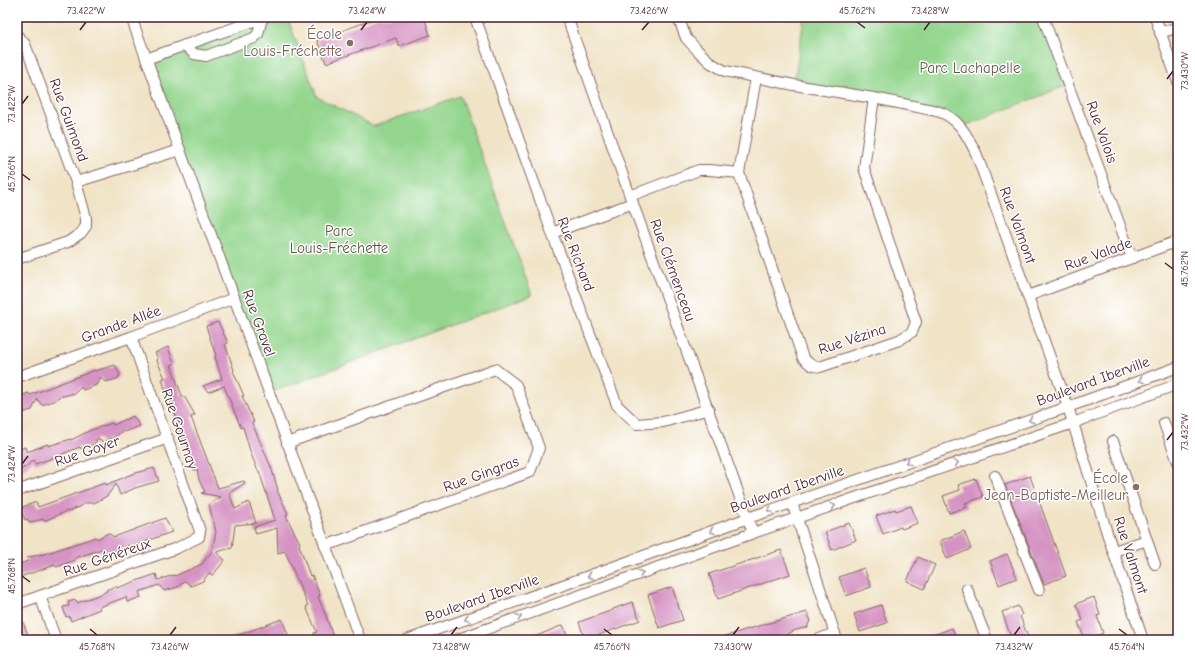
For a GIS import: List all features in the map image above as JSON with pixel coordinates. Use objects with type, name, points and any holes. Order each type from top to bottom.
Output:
[{"type":"street","name":"Rue Gravel","points":[[131,17],[360,640]]},
{"type":"street","name":"Rue Richard","points":[[475,17],[552,233],[617,405],[637,424],[663,422],[709,409]]},
{"type":"street","name":"Rue Clémenceau","points":[[567,17],[753,533]]},
{"type":"street","name":"Rue Valmont","points":[[678,17],[686,38],[698,51],[725,71],[756,78],[874,98],[946,114],[955,120],[962,128],[976,153],[1068,407],[1143,640]]},
{"type":"street","name":"Rue Valois","points":[[1043,17],[1132,258]]},
{"type":"street","points":[[1154,17],[1178,82]]},
{"type":"street","points":[[185,45],[194,54],[206,56],[254,38],[258,34],[264,18]]},
{"type":"street","points":[[146,59],[264,18]]},
{"type":"street","points":[[1160,33],[1178,27]]},
{"type":"street","name":"Rue Guimond","points":[[17,35],[25,44],[76,182],[86,218],[86,226],[81,233],[68,242],[17,259]]},
{"type":"street","name":"Rue Vézina","points":[[756,78],[739,173],[803,358],[811,365],[820,367],[899,340],[912,332],[916,322],[864,168],[874,98]]},
{"type":"street","points":[[76,182],[180,150]]},
{"type":"street","points":[[552,233],[699,170],[739,173]]},
{"type":"street","name":"Rue Valade","points":[[1028,296],[1178,241]]},
{"type":"street","name":"Grande Allée","points":[[17,376],[131,337],[234,298]]},
{"type":"street","name":"Rue Gournay","points":[[131,337],[200,531]]},
{"type":"street","name":"Boulevard Iberville","points":[[407,640],[1178,367]]},
{"type":"street","name":"Rue Gingras","points":[[287,443],[495,369],[516,385],[539,448],[530,472],[325,546]]},
{"type":"street","name":"Boulevard Iberville","points":[[456,640],[753,533],[1073,423],[1178,384]]},
{"type":"street","points":[[1164,423],[1178,462]]},
{"type":"street","name":"Rue Goyer","points":[[17,492],[168,438]]},
{"type":"street","points":[[1113,441],[1155,564]]},
{"type":"street","points":[[995,476],[1039,590]]},
{"type":"street","points":[[792,503],[836,637],[817,640]]},
{"type":"street","name":"Rue Généreux","points":[[17,604],[177,548],[199,537],[200,531]]},
{"type":"street","points":[[1114,551],[1147,540]]},
{"type":"street","points":[[967,589],[987,640]]},
{"type":"street","points":[[40,596],[56,640]]},
{"type":"green space","name":"Parc Louis-Fréchette","points":[[264,17],[287,17],[317,97],[374,126],[460,96],[532,295],[269,393],[146,59]]},
{"type":"green space","name":"Parc Lachapelle","points":[[804,17],[1043,17],[1068,85],[962,127],[955,120],[794,85]]},
{"type":"building","name":"École Louis-Fréchette","points":[[379,17],[424,17],[430,35],[399,46],[396,38],[326,63],[317,40]]},
{"type":"building","points":[[218,322],[228,343],[225,344],[234,370],[233,371],[244,396],[242,396],[254,422],[252,423],[271,467],[277,490],[288,514],[286,516],[300,543],[299,545],[310,576],[312,575],[320,596],[318,597],[334,640],[317,640],[314,633],[317,632],[306,607],[308,606],[285,551],[278,553],[277,528],[256,534],[254,527],[275,520],[259,471],[251,454],[243,427],[241,428],[224,386],[208,392],[203,386],[222,379],[206,326]]},
{"type":"building","points":[[168,347],[174,364],[171,365],[182,396],[184,396],[195,415],[191,417],[218,488],[244,481],[245,483],[229,493],[235,509],[249,502],[256,523],[235,525],[232,548],[216,552],[225,560],[213,575],[209,573],[203,581],[191,586],[185,581],[178,587],[164,591],[159,585],[139,592],[141,597],[127,602],[126,597],[99,607],[100,609],[71,621],[69,616],[66,617],[63,607],[69,606],[68,602],[76,600],[77,603],[101,594],[116,586],[117,588],[156,574],[158,580],[174,575],[175,576],[202,564],[212,551],[216,532],[209,504],[221,497],[201,493],[205,492],[199,480],[197,469],[194,470],[188,452],[189,450],[181,436],[178,425],[180,425],[170,403],[174,398],[167,396],[162,379],[165,378],[155,353]]},
{"type":"building","points":[[115,365],[120,375],[117,379],[105,382],[101,377],[96,385],[83,390],[81,387],[75,393],[58,397],[56,400],[42,405],[37,399],[32,410],[17,414],[17,397],[29,393],[30,395],[95,370]]},
{"type":"building","points":[[133,416],[140,426],[124,432],[122,431],[115,437],[102,442],[98,438],[94,444],[81,449],[80,447],[35,464],[33,460],[26,467],[17,471],[17,458],[20,457],[18,450],[25,447],[27,452],[48,444],[48,446],[71,440],[91,430],[112,423],[113,425]]},
{"type":"building","points":[[154,468],[159,481],[135,488],[120,495],[116,484],[107,496],[94,503],[84,503],[83,505],[68,512],[67,511],[44,521],[43,519],[29,523],[28,519],[25,520],[20,508],[36,502],[38,507],[105,483],[106,485],[132,474]]},
{"type":"building","points":[[1030,476],[1066,576],[1044,584],[1005,485]]},
{"type":"building","points":[[976,479],[983,497],[965,503],[967,507],[949,513],[943,496],[960,490],[958,485]]},
{"type":"building","points":[[911,506],[918,523],[902,529],[901,527],[883,534],[876,516],[895,509],[896,511]]},
{"type":"building","points":[[165,518],[172,532],[130,547],[129,545],[104,556],[102,549],[75,558],[75,560],[56,567],[55,565],[17,578],[17,565],[28,561],[27,558],[41,555],[96,537],[97,539],[108,533],[114,537]]},
{"type":"building","points":[[849,523],[856,540],[832,550],[825,532]]},
{"type":"building","points":[[964,531],[971,549],[947,559],[940,541]]},
{"type":"building","points":[[781,550],[790,574],[718,599],[709,574]]},
{"type":"building","points":[[1007,554],[1017,578],[999,585],[990,561]]},
{"type":"building","points":[[918,557],[935,565],[924,589],[907,581]]},
{"type":"building","points":[[864,568],[871,587],[846,596],[839,577]]},
{"type":"building","points":[[672,587],[683,620],[659,628],[648,595]]},
{"type":"building","points":[[1094,597],[1100,615],[1097,616],[1103,633],[1085,640],[1078,622],[1083,620],[1076,604]]},
{"type":"building","points":[[632,602],[640,620],[585,640],[579,622]]},
{"type":"building","points":[[881,605],[887,623],[860,632],[854,614]]},
{"type":"building","points":[[1018,606],[1029,640],[1012,640],[1002,612]]},
{"type":"building","points":[[807,612],[811,621],[808,624],[808,627],[796,630],[777,639],[775,637],[767,640],[718,639],[745,630]]},
{"type":"building","points":[[282,619],[290,640],[228,639]]},
{"type":"building","points":[[23,622],[28,635],[17,639],[17,624]]},
{"type":"building","points":[[563,625],[569,640],[527,640]]},
{"type":"building","points":[[952,628],[957,640],[923,639]]},
{"type":"place","name":"École Louis-Fréchette","points":[[350,43]]},
{"type":"place","name":"École Jean-Baptiste-Meilleur","points":[[1136,487]]}]
